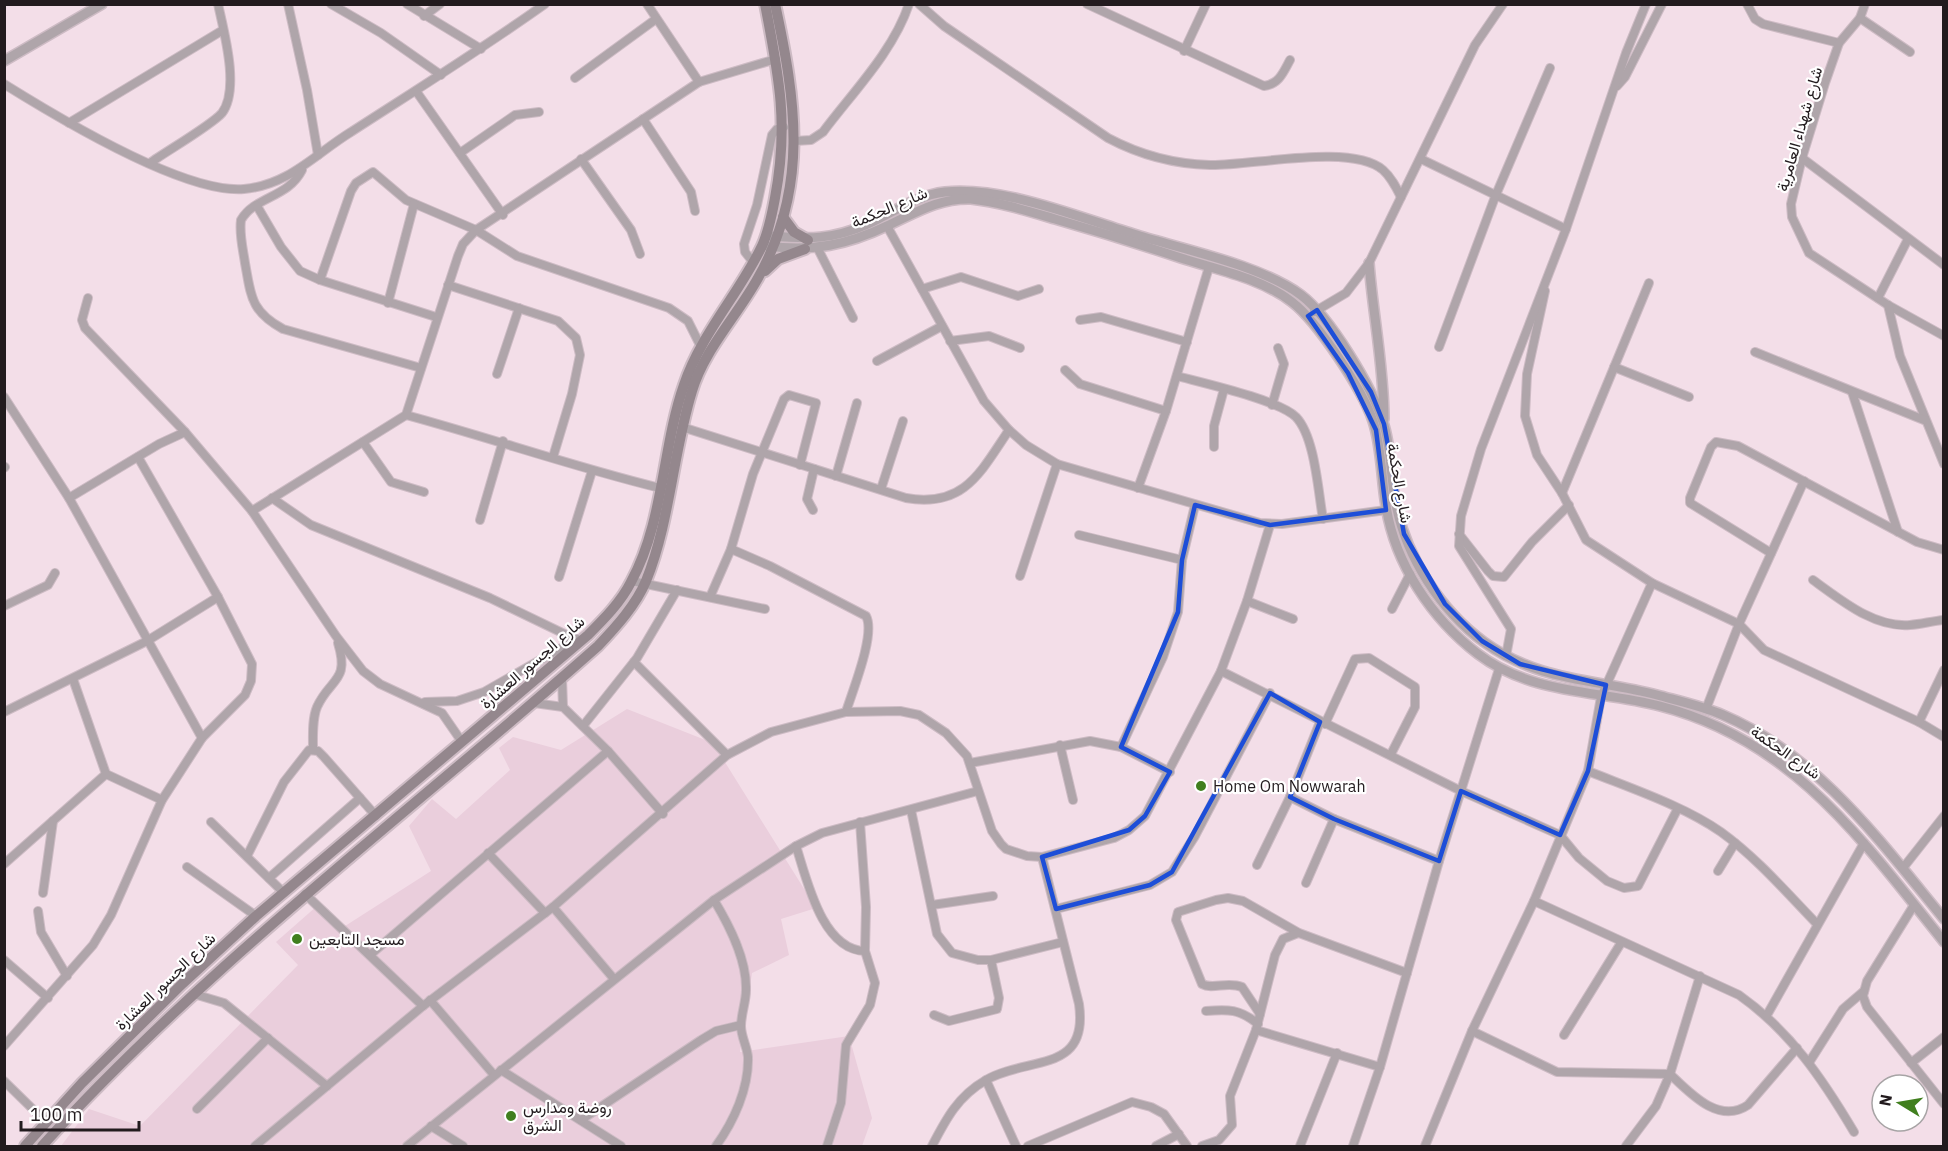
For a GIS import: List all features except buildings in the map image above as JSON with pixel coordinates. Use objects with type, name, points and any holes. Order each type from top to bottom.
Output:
[{"type":"main road","name":"شارع الجسور العشارة","points":[[42,1146],[92,1093],[194,994],[305,894],[562,678],[613,630],[646,583],[682,427],[698,375],[758,278],[770,241],[784,127],[776,59],[765,4]]},
{"type":"main road","name":"شارع الجسور العشارة","points":[[25,1146],[82,1083],[182,984],[256,916],[588,635],[632,580],[646,543],[680,399],[701,347],[753,262],[770,241],[783,217],[795,141],[792,94],[775,4]]},
{"type":"main road","points":[[758,278],[778,259],[806,245],[783,217]]},
{"type":"main road","points":[[82,1083],[92,1093]]},
{"type":"street","points":[[4,61],[102,4]]},
{"type":"street","points":[[150,163],[215,119],[226,106],[230,93],[218,4]]},
{"type":"street","points":[[288,4],[318,155]]},
{"type":"street","points":[[331,4],[381,33],[441,75]]},
{"type":"street","points":[[406,4],[482,49]]},
{"type":"street","points":[[424,16],[440,4]]},
{"type":"street","points":[[647,4],[699,82]]},
{"type":"street","points":[[795,141],[811,140],[823,132],[875,64],[902,23],[909,4]]},
{"type":"street","points":[[919,4],[960,38],[1108,138],[1129,149],[1180,163],[1212,165],[1332,157],[1362,161],[1382,169],[1401,197]]},
{"type":"street","points":[[1087,4],[1184,51],[1264,86],[1279,80],[1290,60]]},
{"type":"street","points":[[1184,51],[1206,4]]},
{"type":"street","points":[[1308,316],[1346,292],[1369,262],[1475,45],[1503,4]]},
{"type":"street","points":[[1506,656],[1511,630],[1459,546],[1461,516],[1481,449],[1566,229],[1646,4]]},
{"type":"street","points":[[1614,89],[1625,77],[1662,4]]},
{"type":"street","points":[[1747,4],[1755,19],[1763,24],[1839,43]]},
{"type":"street","name":"شارع شهداء العامرية","points":[[1865,4],[1860,18],[1839,43],[1802,158],[1791,204],[1792,218],[1809,253],[1888,305],[1944,336]]},
{"type":"street","points":[[4,84],[69,123],[190,181],[242,189],[273,184],[304,166],[545,5]]},
{"type":"street","points":[[1860,18],[1910,52]]},
{"type":"street","points":[[575,78],[656,19]]},
{"type":"street","points":[[69,123],[223,30]]},
{"type":"street","points":[[252,511],[406,415],[436,317],[463,244],[476,230],[699,82],[776,59]]},
{"type":"street","points":[[1439,347],[1496,197],[1550,68]]},
{"type":"street","points":[[416,91],[503,214]]},
{"type":"street","points":[[460,153],[515,115],[538,112]]},
{"type":"street","points":[[643,119],[691,192],[695,211]]},
{"type":"street","points":[[753,262],[745,252],[744,244],[756,205],[772,135],[777,129],[784,127]]},
{"type":"street","points":[[1802,158],[1944,265]]},
{"type":"street","points":[[581,159],[631,230],[640,254]]},
{"type":"street","points":[[1421,159],[1566,229]]},
{"type":"street","points":[[304,166],[297,180],[288,189],[257,206],[245,214],[241,220],[240,232],[249,294],[256,306],[271,322],[312,338],[421,368]]},
{"type":"street","points":[[320,280],[356,183],[373,172],[414,204],[476,230],[517,256],[669,308],[688,321],[701,347]]},
{"type":"street","name":"شارع الحكمة","points":[[806,245],[854,230],[931,195],[958,192],[988,194],[1027,202],[1248,270],[1300,295],[1317,310],[1371,392],[1384,424],[1395,503],[1404,534],[1420,567],[1445,604],[1464,625],[1506,656],[1568,679],[1635,689],[1706,709],[1765,737],[1804,764],[1853,808],[1944,919]]},
{"type":"street","name":"شارع الحكمة","points":[[770,241],[806,245],[818,249],[887,226],[941,201],[981,200],[1102,232],[1275,291],[1308,316],[1348,373],[1372,418],[1386,510],[1397,546],[1425,601],[1457,636],[1499,669],[1552,688],[1673,710],[1738,736],[1797,776],[1844,818],[1944,942]]},
{"type":"street","points":[[388,303],[414,204]]},
{"type":"street","points":[[257,206],[289,259],[300,271],[320,280],[436,317]]},
{"type":"street","points":[[887,226],[984,401],[1009,430],[1057,464],[1270,525],[1386,510]]},
{"type":"street","points":[[1878,298],[1908,239]]},
{"type":"street","points":[[818,249],[853,318]]},
{"type":"street","points":[[1369,262],[1375,335],[1384,389],[1384,424]]},
{"type":"street","points":[[1138,488],[1167,411],[1209,267]]},
{"type":"street","points":[[922,289],[961,278],[1018,296],[1039,289]]},
{"type":"street","points":[[1547,278],[1527,374],[1525,416],[1537,455],[1569,505],[1586,540],[1652,583],[1739,624],[1764,650],[1919,722],[1944,737]]},
{"type":"street","points":[[1562,493],[1649,283]]},
{"type":"street","points":[[448,285],[558,321],[572,333],[579,346],[580,355],[572,394],[553,457]]},
{"type":"street","points":[[88,298],[82,320],[85,328],[185,432],[252,511],[336,636],[363,670],[380,684],[442,713],[462,742]]},
{"type":"street","points":[[1888,305],[1900,356],[1924,420],[1944,464]]},
{"type":"street","points":[[496,374],[519,308]]},
{"type":"street","points":[[1080,320],[1101,317],[1187,342]]},
{"type":"street","points":[[877,361],[942,326]]},
{"type":"street","points":[[950,341],[989,336],[1020,348]]},
{"type":"street","points":[[1272,405],[1284,364],[1278,348]]},
{"type":"street","points":[[1755,352],[1924,420]]},
{"type":"street","points":[[1614,367],[1689,397]]},
{"type":"street","points":[[1065,370],[1080,384],[1167,411]]},
{"type":"street","points":[[1177,376],[1272,405],[1295,416],[1307,436],[1323,519]]},
{"type":"street","points":[[1215,447],[1214,426],[1224,389]]},
{"type":"street","points":[[1852,392],[1898,532]]},
{"type":"street","points":[[710,597],[731,549],[762,452],[784,399],[791,395],[802,397],[816,404],[800,465]]},
{"type":"street","points":[[4,397],[69,498],[202,738]]},
{"type":"street","points":[[836,476],[857,404]]},
{"type":"street","points":[[406,415],[503,441],[592,471],[660,488]]},
{"type":"street","points":[[881,489],[903,421]]},
{"type":"street","points":[[682,427],[836,476],[926,501],[955,494],[979,475],[1009,430]]},
{"type":"street","points":[[69,498],[185,432]]},
{"type":"street","points":[[480,520],[503,441]]},
{"type":"street","points":[[1771,553],[1690,503],[1711,447],[1722,441],[1804,481],[1917,542],[1944,550]]},
{"type":"street","points":[[363,442],[391,482],[424,492]]},
{"type":"street","points":[[4,1046],[93,945],[111,915],[162,800],[202,738],[245,695],[251,681],[252,664],[218,597],[138,457]]},
{"type":"street","points":[[1020,576],[1057,464]]},
{"type":"street","points":[[813,510],[807,500],[814,469]]},
{"type":"street","points":[[559,577],[592,471]]},
{"type":"street","points":[[1706,709],[1739,624],[1804,481]]},
{"type":"street","points":[[272,498],[297,518],[311,525],[490,598],[576,639]]},
{"type":"street","points":[[1121,747],[1163,657],[1174,623],[1180,595],[1182,560],[1195,505]]},
{"type":"street","points":[[1459,534],[1493,576],[1504,577],[1532,542],[1569,505]]},
{"type":"street","points":[[255,1146],[427,1003],[553,907],[663,814],[727,755],[741,745],[771,732],[846,712],[900,711],[920,715],[946,733],[970,763],[992,831],[1001,844],[1016,853],[1042,857],[1114,838],[1129,830],[1145,816],[1221,671],[1247,601],[1270,525]]},
{"type":"street","points":[[1079,535],[1182,560]]},
{"type":"street","points":[[731,549],[770,566],[866,616],[869,626],[865,649],[846,712]]},
{"type":"street","points":[[4,606],[48,585],[55,573]]},
{"type":"street","points":[[1392,609],[1410,574]]},
{"type":"street","points":[[632,580],[765,609]]},
{"type":"street","points":[[1813,580],[1854,610],[1893,624],[1909,625],[1944,620]]},
{"type":"street","points":[[1425,1146],[1472,1031],[1534,901],[1588,771],[1606,685],[1652,583]]},
{"type":"street","points":[[583,726],[634,662],[677,590]]},
{"type":"street","points":[[4,712],[147,641],[218,597]]},
{"type":"street","points":[[1247,601],[1293,619]]},
{"type":"street","points":[[420,702],[447,702],[477,695],[576,639],[588,635]]},
{"type":"street","points":[[313,749],[315,714],[325,695],[339,680],[342,666],[336,636]]},
{"type":"street","points":[[1257,865],[1323,723],[1356,659],[1369,658],[1410,683],[1416,692],[1415,707],[1390,754]]},
{"type":"street","points":[[634,662],[727,755]]},
{"type":"street","points":[[1353,1146],[1380,1067],[1439,861],[1499,669]]},
{"type":"street","points":[[1919,722],[1944,670]]},
{"type":"street","points":[[1221,671],[1270,693],[1323,723],[1390,754],[1461,791],[1560,835],[1595,873],[1617,886],[1632,888],[1641,882],[1677,810]]},
{"type":"street","points":[[562,678],[563,707]]},
{"type":"street","points":[[73,679],[106,774],[162,800]]},
{"type":"street","points":[[1056,909],[1150,885],[1172,872],[1195,836],[1270,693]]},
{"type":"street","points":[[534,703],[563,707],[608,751],[663,814]]},
{"type":"street","points":[[970,763],[1090,741],[1121,747],[1170,772]]},
{"type":"street","points":[[1060,745],[1073,800]]},
{"type":"street","points":[[313,749],[324,757],[376,816]]},
{"type":"street","points":[[247,856],[284,782],[305,753],[313,749]]},
{"type":"street","points":[[370,955],[608,751]]},
{"type":"street","points":[[1588,771],[1719,831],[1770,875],[1816,924]]},
{"type":"street","points":[[4,864],[106,774]]},
{"type":"street","points":[[407,1146],[714,900],[796,846],[822,833],[978,791]]},
{"type":"street","points":[[1290,797],[1334,819],[1439,861]]},
{"type":"street","points":[[269,878],[360,798]]},
{"type":"street","points":[[911,810],[937,934],[952,952],[978,960],[991,960],[1063,942]]},
{"type":"street","points":[[1904,868],[1944,816]]},
{"type":"street","points":[[1306,883],[1334,819]]},
{"type":"street","points":[[43,893],[53,821]]},
{"type":"street","points":[[211,822],[285,893]]},
{"type":"street","points":[[827,1146],[841,1103],[846,1045],[862,1022],[874,994],[874,973],[865,951],[864,855],[860,822]]},
{"type":"street","points":[[1718,871],[1735,843]]},
{"type":"street","points":[[1767,1015],[1797,966],[1816,924],[1864,843]]},
{"type":"street","points":[[796,846],[821,916],[832,935],[844,946],[865,951]]},
{"type":"street","points":[[488,854],[545,913]]},
{"type":"street","points":[[932,1146],[949,1111],[986,1080],[1018,1068],[1048,1061],[1069,1051],[1075,1044],[1082,1020],[1042,857]]},
{"type":"street","points":[[187,867],[256,916]]},
{"type":"street","points":[[305,894],[370,955],[427,1003],[497,1072],[581,1120],[621,1146]]},
{"type":"street","points":[[932,905],[993,896]]},
{"type":"street","points":[[1260,1014],[1242,987],[1225,983],[1211,987],[1202,984],[1176,920],[1176,914],[1228,898],[1243,901],[1299,933],[1407,973]]},
{"type":"street","points":[[714,900],[730,928],[744,975],[746,993],[741,1025],[748,1058],[746,1077],[734,1117],[716,1146]]},
{"type":"street","points":[[1534,901],[1739,995],[1767,1015],[1809,1061],[1854,1132]]},
{"type":"street","points":[[1809,1061],[1843,1009],[1864,991],[1869,978],[1914,905]]},
{"type":"street","points":[[553,907],[614,979]]},
{"type":"street","points":[[38,911],[41,932],[67,976]]},
{"type":"street","points":[[1202,1146],[1219,1140],[1232,1125],[1230,1096],[1257,1027],[1279,944],[1288,934],[1299,933]]},
{"type":"street","points":[[1564,1035],[1622,943]]},
{"type":"street","points":[[4,960],[48,998]]},
{"type":"street","points":[[934,1015],[949,1021],[997,1009],[999,998],[991,960]]},
{"type":"street","points":[[1626,1146],[1654,1110],[1670,1074],[1700,976]]},
{"type":"street","points":[[1864,991],[1867,1007],[1944,1104]]},
{"type":"street","points":[[194,994],[220,1000],[327,1086]]},
{"type":"street","points":[[1206,1011],[1229,1009],[1244,1013],[1257,1027],[1380,1067]]},
{"type":"street","points":[[581,1120],[701,1040],[717,1031],[741,1025]]},
{"type":"street","points":[[1472,1031],[1557,1072],[1670,1074],[1686,1090],[1712,1108],[1733,1112],[1741,1110],[1756,1097],[1797,1048]]},
{"type":"street","points":[[1911,1063],[1944,1036]]},
{"type":"street","points":[[197,1109],[268,1038]]},
{"type":"street","points":[[1300,1146],[1337,1053]]},
{"type":"street","points":[[986,1080],[1016,1146]]},
{"type":"street","points":[[4,1082],[47,1123]]},
{"type":"street","points":[[1028,1146],[1132,1102],[1159,1110],[1187,1146]]},
{"type":"street","points":[[431,1126],[463,1146]]},
{"type":"street","points":[[1156,1146],[1179,1134]]},
{"type":"highlighted area","points":[[1317,310],[1371,392],[1384,424],[1404,534],[1445,604],[1482,641],[1520,664],[1606,685],[1588,771],[1560,835],[1461,791],[1439,861],[1334,819],[1290,797],[1320,722],[1270,693],[1172,872],[1150,885],[1056,909],[1042,857],[1129,830],[1145,816],[1170,772],[1121,747],[1178,612],[1182,560],[1195,505],[1270,525],[1386,510],[1376,430],[1348,373],[1308,316]]},
{"type":"shaded area","points":[[627,709],[713,743],[816,908],[781,919],[789,955],[752,973],[740,1052],[849,1036],[872,1118],[862,1146],[61,1146],[89,1109],[140,1126],[298,965],[276,942],[317,906],[342,928],[431,871],[409,826],[432,799],[456,819],[510,770],[499,748],[513,737],[561,750]]},
{"type":"place","name":"Home Om Nowwarah","points":[[1201,786]]},
{"type":"place","name":"مسجد التابعين","points":[[297,939]]},
{"type":"place","name":"روضة ومدارس الشرق","points":[[511,1116]]}]
